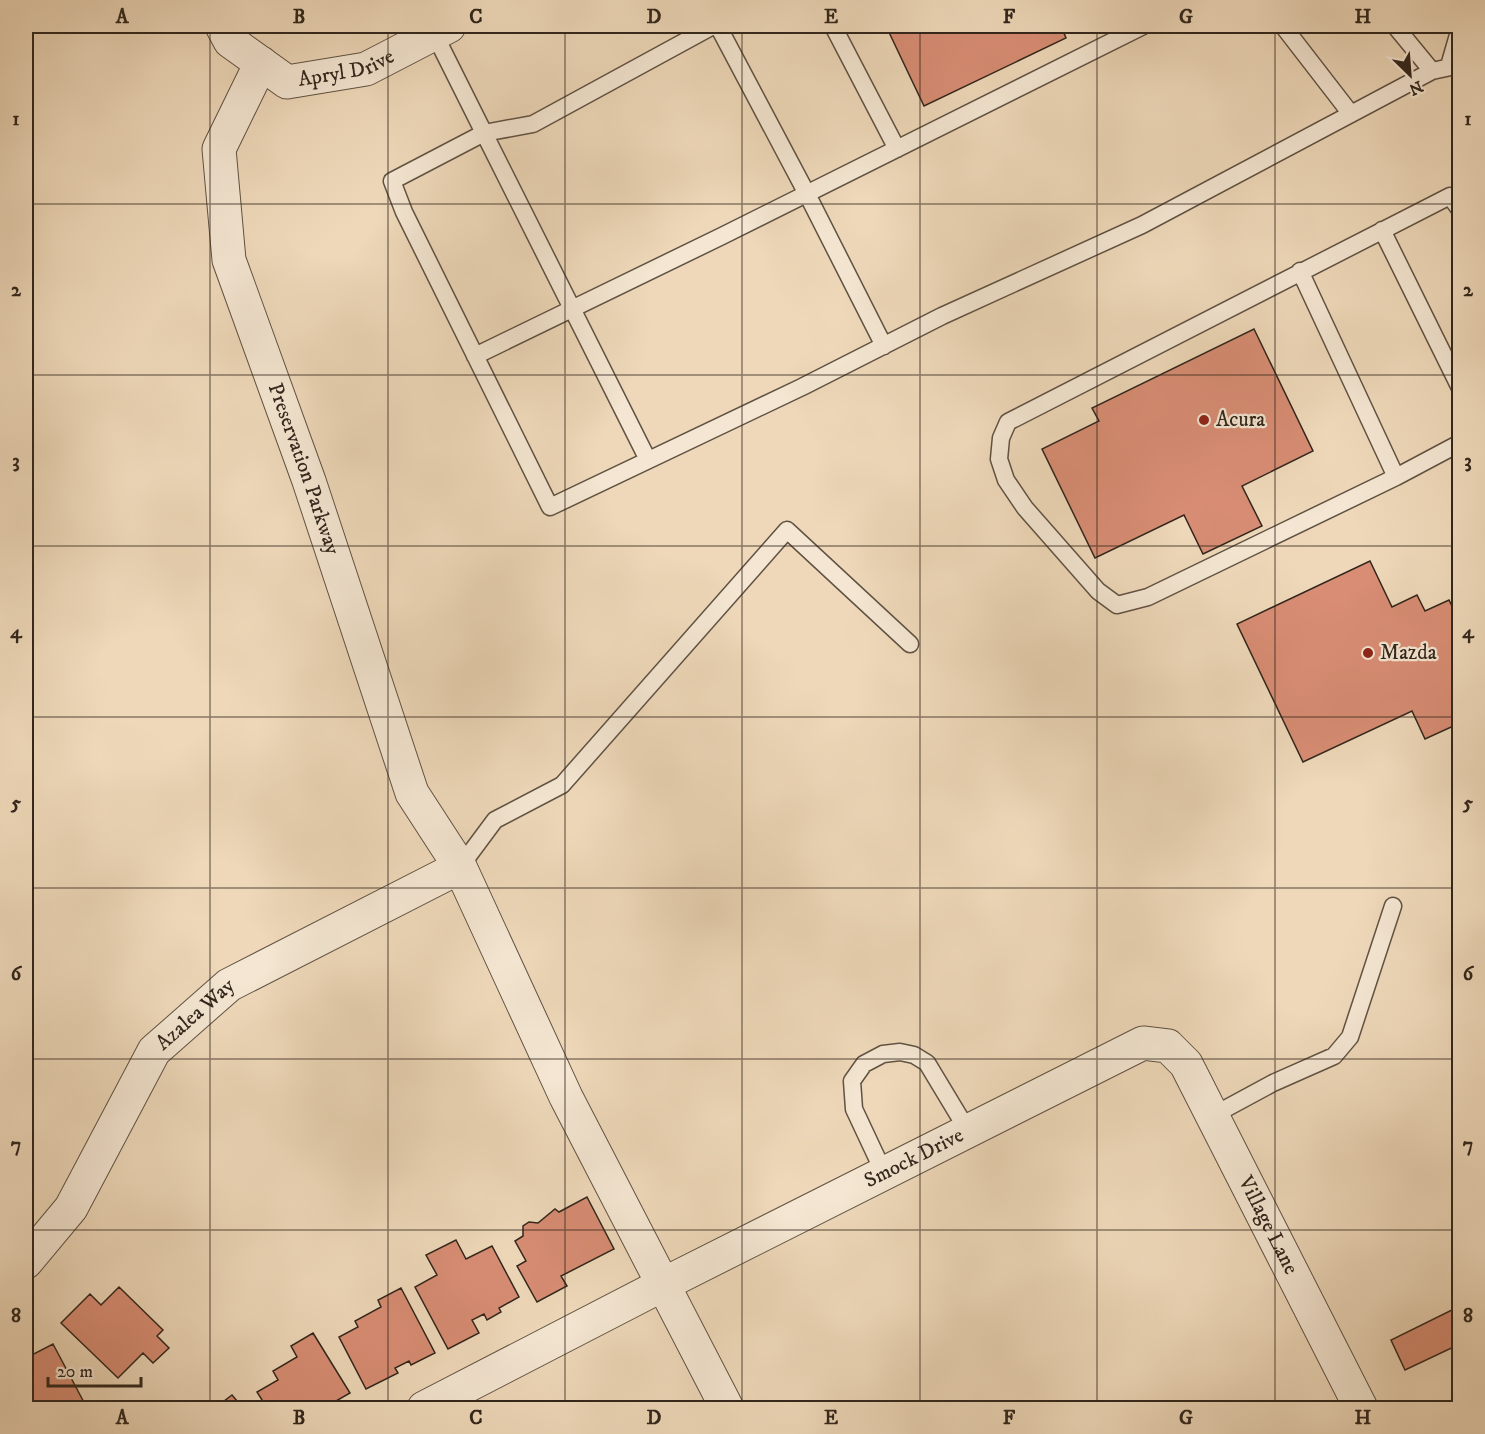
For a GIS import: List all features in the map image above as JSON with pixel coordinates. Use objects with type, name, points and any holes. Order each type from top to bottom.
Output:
[{"type":"street","name":"Apryl Drive","points":[[222,26],[230,41],[288,82],[366,69],[441,29]]},
{"type":"street","name":"Preservation Parkway","points":[[261,63],[219,149],[229,260],[309,482],[412,793],[460,867],[566,1097],[664,1284]]},
{"type":"street","name":"Azalea Way","points":[[26,1262],[71,1208],[154,1051],[229,985],[460,867]]},
{"type":"street","name":"Smock Drive","points":[[424,1408],[664,1284],[1143,1043],[1168,1046]]},
{"type":"street","name":"Village Lane","points":[[1168,1046],[1185,1064],[1361,1408]]},
{"type":"street","points":[[664,1284],[727,1408]]},
{"type":"lane","points":[[884,346],[807,194],[715,26],[533,124],[484,133],[392,181],[404,212],[549,507],[793,392],[975,301],[1142,225],[1432,71],[1454,65],[1460,28]]},
{"type":"lane","points":[[833,26],[897,149]]},
{"type":"lane","points":[[475,356],[807,194],[1143,26]]},
{"type":"lane","points":[[1283,26],[1351,114]]},
{"type":"lane","points":[[1395,26],[1432,71]]},
{"type":"lane","points":[[441,29],[484,133],[648,460]]},
{"type":"lane","points":[[1460,210],[1450,196],[1008,422],[1001,438],[999,459],[1006,480],[1025,508],[1098,591],[1117,605],[1148,597],[1396,477],[1460,443]]},
{"type":"lane","points":[[1382,230],[1460,388]]},
{"type":"lane","points":[[1300,271],[1396,477]]},
{"type":"lane","points":[[460,867],[495,820],[562,785],[787,530],[910,644]]},
{"type":"lane","points":[[1212,1116],[1273,1083],[1334,1056],[1350,1037],[1393,906]]},
{"type":"lane","points":[[885,1173],[854,1108],[852,1081],[864,1064],[883,1054],[900,1052],[914,1055],[927,1064],[968,1131]]},
{"type":"building","points":[[886,26],[1061,26],[1066,38],[924,106]]},
{"type":"building","points":[[1254,329],[1313,451],[1242,486],[1262,526],[1203,554],[1184,515],[1095,558],[1042,449],[1099,421],[1092,408]]},
{"type":"building","points":[[1370,561],[1392,607],[1417,595],[1425,611],[1449,600],[1460,623],[1460,723],[1425,739],[1412,711],[1303,762],[1237,624]]},
{"type":"building","points":[[587,1197],[614,1249],[561,1276],[567,1286],[537,1302],[517,1266],[526,1261],[515,1241],[523,1236],[523,1226],[529,1222],[538,1223],[555,1209],[559,1212]]},
{"type":"building","points":[[456,1240],[466,1259],[492,1246],[519,1297],[499,1308],[501,1312],[487,1320],[484,1314],[472,1320],[479,1333],[448,1349],[415,1287],[437,1275],[426,1255]]},
{"type":"building","points":[[119,1287],[163,1330],[157,1336],[169,1348],[153,1363],[143,1353],[118,1378],[61,1323],[90,1294],[101,1305]]},
{"type":"building","points":[[401,1288],[435,1353],[411,1365],[409,1361],[395,1368],[398,1373],[366,1389],[339,1337],[358,1327],[355,1321],[381,1307],[378,1300]]},
{"type":"building","points":[[1460,1306],[1460,1344],[1405,1370],[1391,1340]]},
{"type":"building","points":[[313,1333],[350,1393],[324,1408],[267,1408],[257,1392],[278,1380],[273,1371],[297,1357],[291,1346]]},
{"type":"building","points":[[53,1344],[87,1408],[26,1408],[26,1347],[30,1356]]},
{"type":"building","points":[[232,1395],[243,1408],[215,1408]]},
{"type":"place","name":"Acura","points":[[1204,420]]},
{"type":"place","name":"Mazda","points":[[1368,653]]}]
